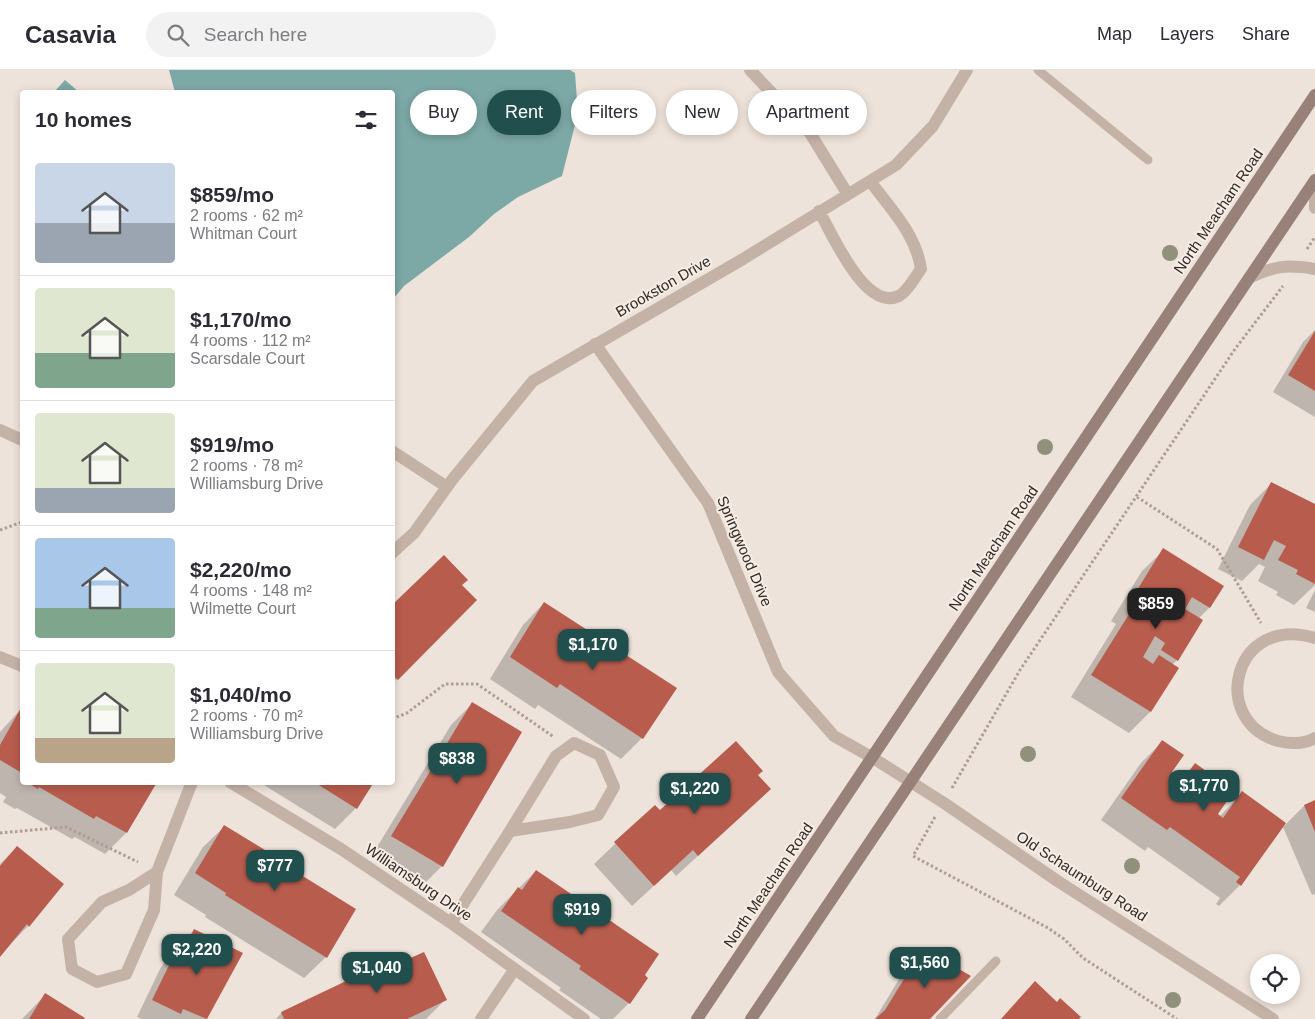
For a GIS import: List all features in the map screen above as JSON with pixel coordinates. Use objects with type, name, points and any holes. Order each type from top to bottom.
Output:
[{"type":"main road","name":"North Meacham Road","points":[[697,1019],[1315,95]]},
{"type":"main road","points":[[751,1019],[1315,180]]},
{"type":"street","points":[[750,70],[810,133],[847,193]]},
{"type":"street","name":"Brookston Drive","points":[[395,550],[414,533],[447,487],[533,381],[743,259],[847,193],[896,165],[933,126],[967,70]]},
{"type":"street","points":[[819,211],[850,267],[869,291],[885,298],[899,296],[910,285],[921,269],[918,253],[906,230],[870,180]]},
{"type":"street","points":[[1315,187],[1315,208]]},
{"type":"street","points":[[1249,278],[1272,268],[1296,266],[1315,269]]},
{"type":"street","name":"Springwood Drive","points":[[595,344],[708,503],[778,672],[834,736],[873,758]]},
{"type":"street","points":[[0,430],[20,439]]},
{"type":"street","points":[[395,453],[447,487]]},
{"type":"street","points":[[1315,638],[1298,633],[1276,635],[1257,645],[1243,662],[1237,683],[1239,704],[1250,723],[1266,737],[1287,743],[1308,741],[1315,738]]},
{"type":"street","points":[[0,657],[20,665]]},
{"type":"street","points":[[452,923],[556,756],[574,743],[600,755],[614,787],[598,815],[570,822],[510,831]]},
{"type":"street","name":"Old Schaumburg Road","points":[[873,758],[944,802],[1059,882],[1273,1019]]},
{"type":"street","points":[[157,872],[129,890],[102,902],[68,939],[72,969],[97,982],[126,974],[154,910],[157,872],[191,785]]},
{"type":"street","name":"Williamsburg Drive","points":[[235,785],[341,849],[452,923],[514,970],[584,1019]]},
{"type":"street","points":[[481,1019],[514,970]]},
{"type":"lane","points":[[1038,70],[1148,160]]},
{"type":"lane","points":[[940,1019],[996,961]]},
{"type":"path","points":[[1177,1019],[1083,958],[1064,938],[1048,928],[913,856],[1020,670],[1235,349],[1315,237]]},
{"type":"path","points":[[1137,497],[1217,549],[1270,638]]},
{"type":"path","points":[[0,530],[20,523]]},
{"type":"path","points":[[395,718],[407,713],[445,684],[477,684],[569,747]]},
{"type":"path","points":[[0,833],[66,827],[157,872]]},
{"type":"water","points":[[169,70],[570,70],[575,73],[576,90],[571,90],[572,135],[562,176],[518,197],[494,214],[469,237],[404,286],[395,297],[395,90],[174,90]]},
{"type":"water","points":[[65,80],[77,90],[56,90]]},
{"type":"building","points":[[1315,331],[1315,391],[1288,375]]},
{"type":"building","points":[[1271,482],[1315,504],[1315,584],[1296,574],[1298,570],[1278,560],[1286,546],[1274,540],[1264,560],[1238,547]]},
{"type":"building","points":[[1163,548],[1224,586],[1210,608],[1192,597],[1185,609],[1203,620],[1178,661],[1161,650],[1165,643],[1155,636],[1143,657],[1153,664],[1159,655],[1179,668],[1151,712],[1091,675],[1136,603],[1131,600]]},
{"type":"building","points":[[444,555],[468,580],[462,585],[477,600],[398,680],[395,677],[395,602]]},
{"type":"building","points":[[544,602],[677,688],[643,739],[560,684],[557,688],[510,657]]},
{"type":"building","points":[[472,702],[522,732],[443,867],[391,836]]},
{"type":"building","points":[[20,710],[20,772],[0,760],[0,745]]},
{"type":"building","points":[[1162,740],[1184,755],[1172,772],[1183,780],[1195,763],[1234,791],[1218,814],[1223,818],[1242,791],[1286,823],[1241,886],[1236,882],[1240,877],[1170,827],[1167,830],[1121,798]]},
{"type":"building","points":[[736,741],[763,771],[758,775],[771,789],[698,856],[693,850],[654,886],[614,842],[655,805],[660,810]]},
{"type":"building","points":[[31,785],[155,785],[127,833],[96,816],[94,819],[39,787],[38,789]]},
{"type":"building","points":[[319,785],[372,785],[357,809]]},
{"type":"building","points":[[1315,800],[1315,832],[1304,805]]},
{"type":"building","points":[[224,825],[356,909],[327,958],[225,895],[226,893],[195,873]]},
{"type":"building","points":[[17,846],[64,884],[29,927],[27,924],[0,957],[0,866]]},
{"type":"building","points":[[536,870],[659,954],[645,975],[648,978],[630,1004],[579,969],[581,966],[501,911],[518,887],[522,890]]},
{"type":"building","points":[[194,929],[243,953],[207,1019],[183,1009],[181,1014],[152,1000],[177,949],[183,952]]},
{"type":"building","points":[[923,948],[971,976],[930,1019],[875,1019],[885,1010]]},
{"type":"building","points":[[424,952],[447,1000],[407,1019],[284,1019],[281,1012],[386,962],[388,968]]},
{"type":"building","points":[[1035,981],[1057,1002],[1060,998],[1081,1017],[1079,1019],[1001,1019]]},
{"type":"building","points":[[45,993],[85,1018],[29,1019]]}]
